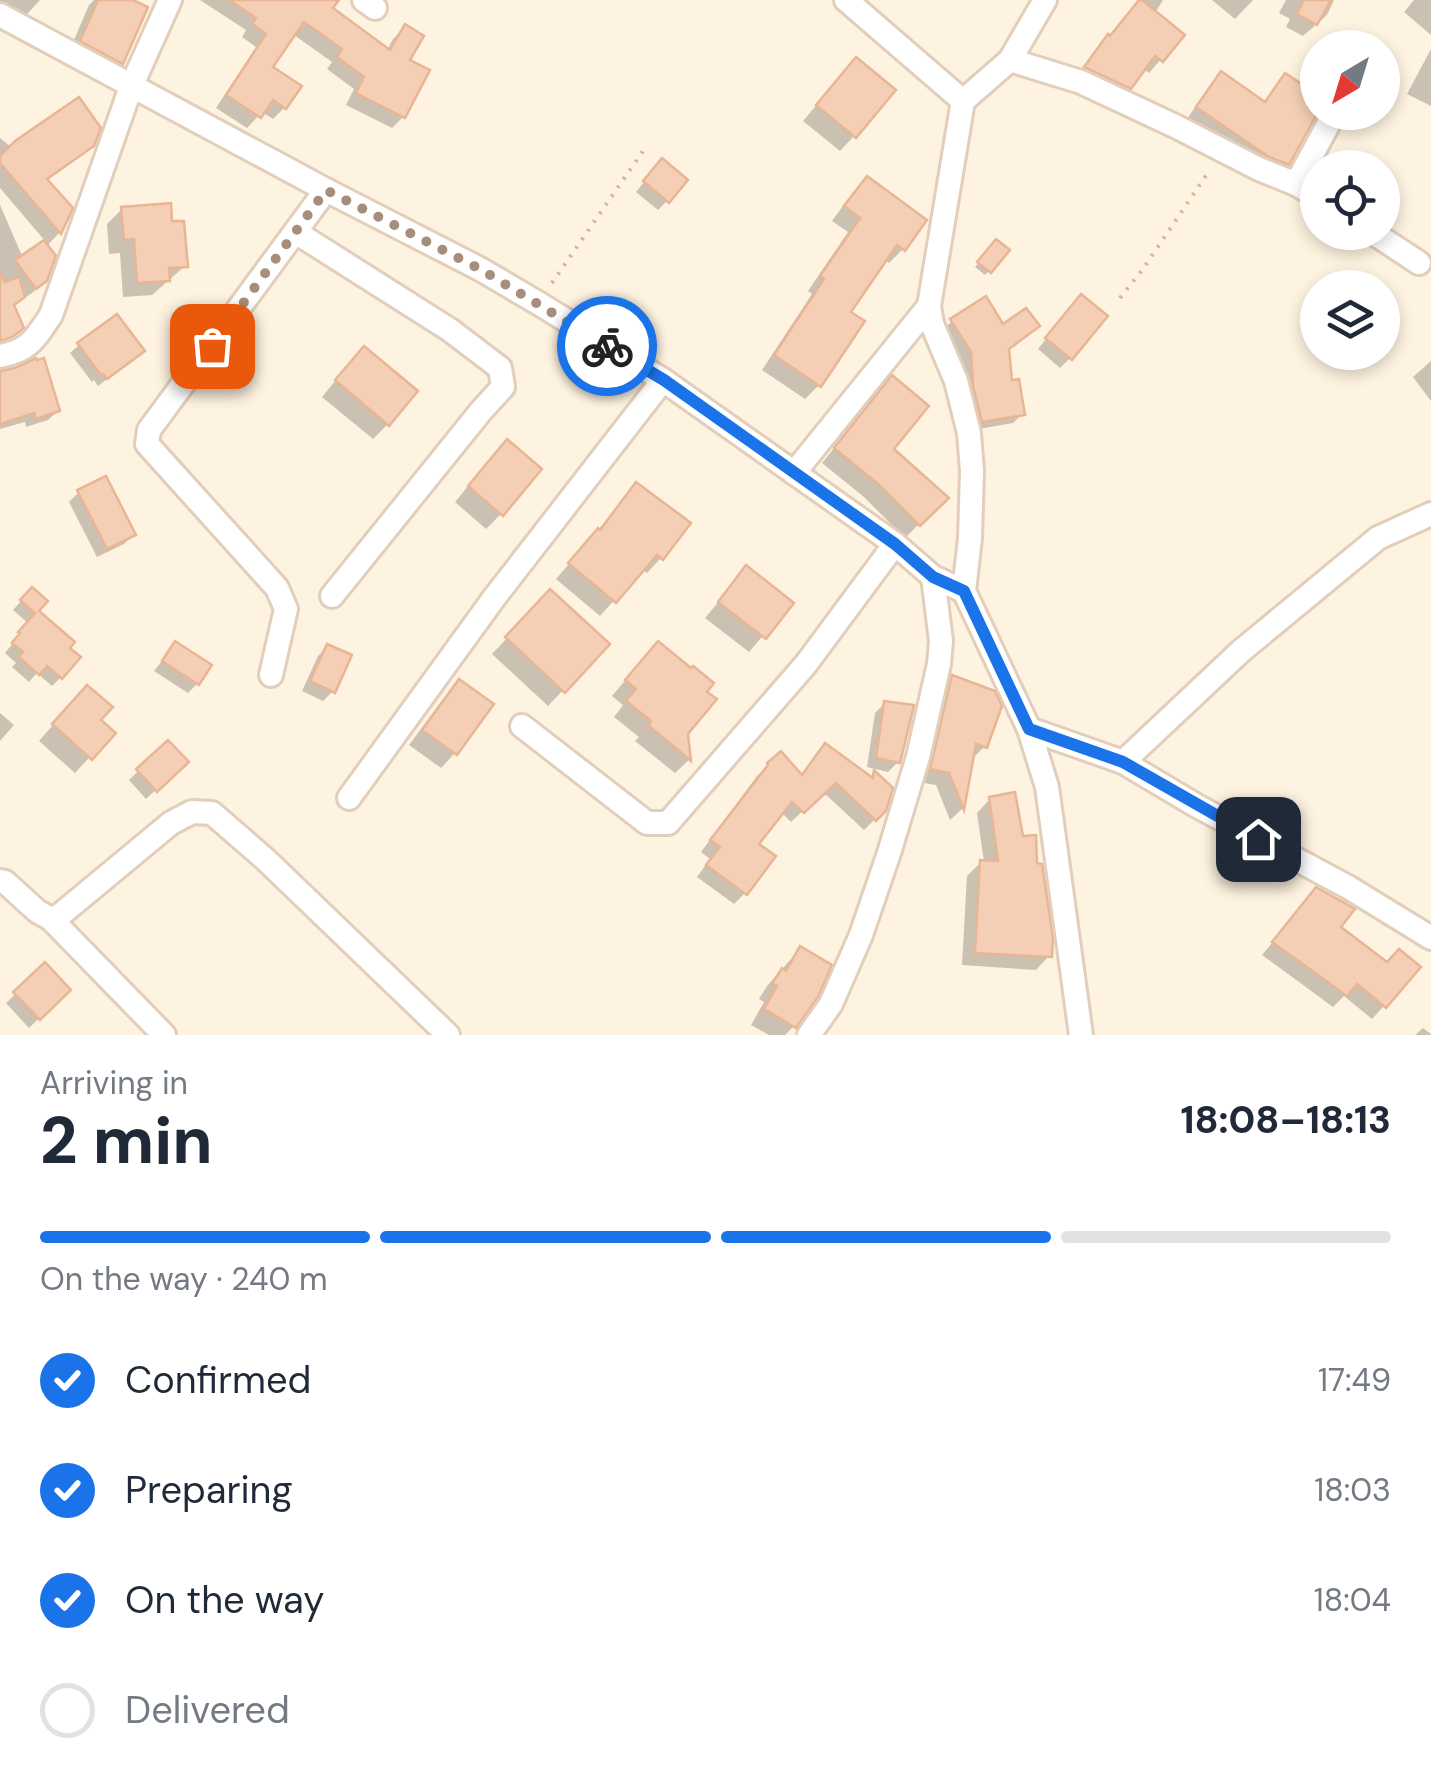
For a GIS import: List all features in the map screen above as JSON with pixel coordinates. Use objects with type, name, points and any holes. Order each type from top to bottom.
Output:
[{"type":"street","points":[[0,356],[14,354],[33,342],[51,315],[131,87],[170,0]]},
{"type":"street","points":[[846,0],[963,100]]},
{"type":"street","points":[[1045,0],[1010,60],[963,100],[929,306],[970,433],[970,538],[964,591],[1029,729],[1047,787],[1081,1035]]},
{"type":"street","points":[[0,15],[480,269],[664,380],[895,544],[933,577],[964,591]]},
{"type":"street","points":[[1010,60],[1081,82],[1300,186]]},
{"type":"street","points":[[1296,184],[1326,130]]},
{"type":"street","points":[[271,675],[286,609],[277,588],[147,444],[148,430],[326,190]]},
{"type":"street","points":[[296,233],[450,330],[500,368],[503,388],[332,596]]},
{"type":"street","points":[[1400,250],[1419,262]]},
{"type":"street","points":[[794,473],[929,306]]},
{"type":"street","points":[[349,798],[494,598],[664,380]]},
{"type":"street","points":[[1123,762],[1241,651],[1378,538],[1431,514]]},
{"type":"street","points":[[522,726],[648,822],[668,823],[806,664],[895,544]]},
{"type":"street","points":[[809,1035],[831,1004],[861,935],[918,758],[939,664],[933,577]]},
{"type":"street","points":[[1029,729],[1123,762],[1431,938]]},
{"type":"street","points":[[51,918],[60,915],[171,823],[192,812],[212,813],[448,1035]]},
{"type":"street","points":[[0,881],[51,918],[164,1035]]},
{"type":"path","points":[[1120,298],[1223,150]]},
{"type":"path","points":[[538,304],[644,151]]},
{"type":"building","points":[[98,0],[133,0],[148,7],[123,64],[80,41]]},
{"type":"building","points":[[229,0],[339,0],[333,8],[390,50],[405,24],[424,36],[410,60],[430,70],[405,118],[356,93],[364,77],[337,57],[342,49],[304,22],[273,67],[302,86],[286,109],[273,100],[261,118],[226,95],[266,34],[252,24],[256,18]]},
{"type":"building","points":[[1139,0],[1185,35],[1163,62],[1155,56],[1131,89],[1084,67]]},
{"type":"building","points":[[1304,0],[1331,0],[1317,25],[1297,14]]},
{"type":"building","points":[[856,57],[896,90],[856,138],[816,105]]},
{"type":"building","points":[[1221,71],[1265,102],[1285,73],[1300,83],[1300,130],[1308,130],[1289,165],[1269,157],[1196,107]]},
{"type":"building","points":[[79,97],[101,128],[94,146],[47,179],[73,208],[61,234],[0,163],[0,156],[15,141]]},
{"type":"building","points":[[662,158],[688,180],[669,203],[643,181]]},
{"type":"building","points":[[867,176],[927,220],[905,251],[897,245],[851,312],[865,321],[821,387],[774,355],[824,279],[820,276],[860,218],[844,206]]},
{"type":"building","points":[[171,203],[172,221],[184,221],[188,267],[169,268],[170,281],[137,283],[134,239],[124,240],[121,207]]},
{"type":"building","points":[[996,239],[1010,250],[991,273],[977,262]]},
{"type":"building","points":[[44,240],[56,256],[47,281],[36,289],[15,260]]},
{"type":"building","points":[[0,272],[5,282],[19,277],[25,297],[14,305],[24,328],[0,341]]},
{"type":"building","points":[[1081,294],[1108,316],[1072,360],[1045,338]]},
{"type":"building","points":[[986,296],[1003,324],[1026,308],[1040,326],[1009,349],[1012,380],[1019,379],[1025,415],[982,422],[973,386],[971,352],[950,319]]},
{"type":"building","points":[[117,314],[145,351],[107,379],[77,343]]},
{"type":"building","points":[[364,346],[418,391],[389,426],[335,380]]},
{"type":"building","points":[[44,358],[60,411],[36,419],[34,413],[0,424],[0,371]]},
{"type":"building","points":[[892,375],[929,406],[894,449],[949,498],[920,526],[834,448]]},
{"type":"building","points":[[507,439],[542,469],[503,516],[468,486]]},
{"type":"building","points":[[106,476],[136,535],[107,549],[77,490]]},
{"type":"building","points":[[636,482],[691,523],[663,560],[657,555],[616,603],[568,563],[600,530]]},
{"type":"building","points":[[746,565],[794,603],[766,639],[718,602]]},
{"type":"building","points":[[32,587],[48,601],[39,611],[75,642],[70,648],[81,657],[62,679],[47,666],[39,675],[19,657],[23,652],[12,643],[35,613],[20,600]]},
{"type":"building","points":[[550,589],[610,644],[565,693],[505,637]]},
{"type":"building","points":[[175,641],[212,665],[199,685],[162,661]]},
{"type":"building","points":[[658,641],[714,683],[707,692],[717,699],[688,734],[691,761],[626,701],[636,689],[625,680]]},
{"type":"building","points":[[327,644],[352,655],[335,693],[310,681]]},
{"type":"building","points":[[952,675],[995,691],[1002,706],[987,748],[976,744],[964,810],[949,773],[930,769]]},
{"type":"building","points":[[459,679],[494,704],[457,755],[422,730]]},
{"type":"building","points":[[87,685],[113,707],[101,720],[116,733],[92,760],[52,724]]},
{"type":"building","points":[[884,701],[914,705],[900,763],[876,758]]},
{"type":"building","points":[[168,740],[189,762],[157,792],[136,769]]},
{"type":"building","points":[[825,743],[873,778],[874,770],[893,788],[886,811],[876,821],[836,783],[804,813],[792,802],[759,844],[776,856],[747,895],[706,865],[720,847],[710,840],[767,763],[781,751],[802,775]]},
{"type":"building","points":[[1015,792],[1023,836],[1036,835],[1037,863],[1042,864],[1053,938],[1052,957],[975,953],[980,860],[998,861],[989,797]]},
{"type":"building","points":[[1316,887],[1355,909],[1341,927],[1387,962],[1399,949],[1421,967],[1386,1008],[1357,984],[1347,996],[1272,942]]},
{"type":"building","points":[[800,946],[832,965],[818,997],[796,1028],[764,1009],[777,986],[772,984],[782,968],[786,971]]},
{"type":"building","points":[[45,962],[71,990],[40,1020],[13,992]]},
{"type":"way so far","points":[[212,346],[326,190],[480,269],[607,346]]},
{"type":"route","points":[[607,346],[664,380],[895,544],[933,577],[964,591],[1029,729],[1123,762],[1258,839]]}]
